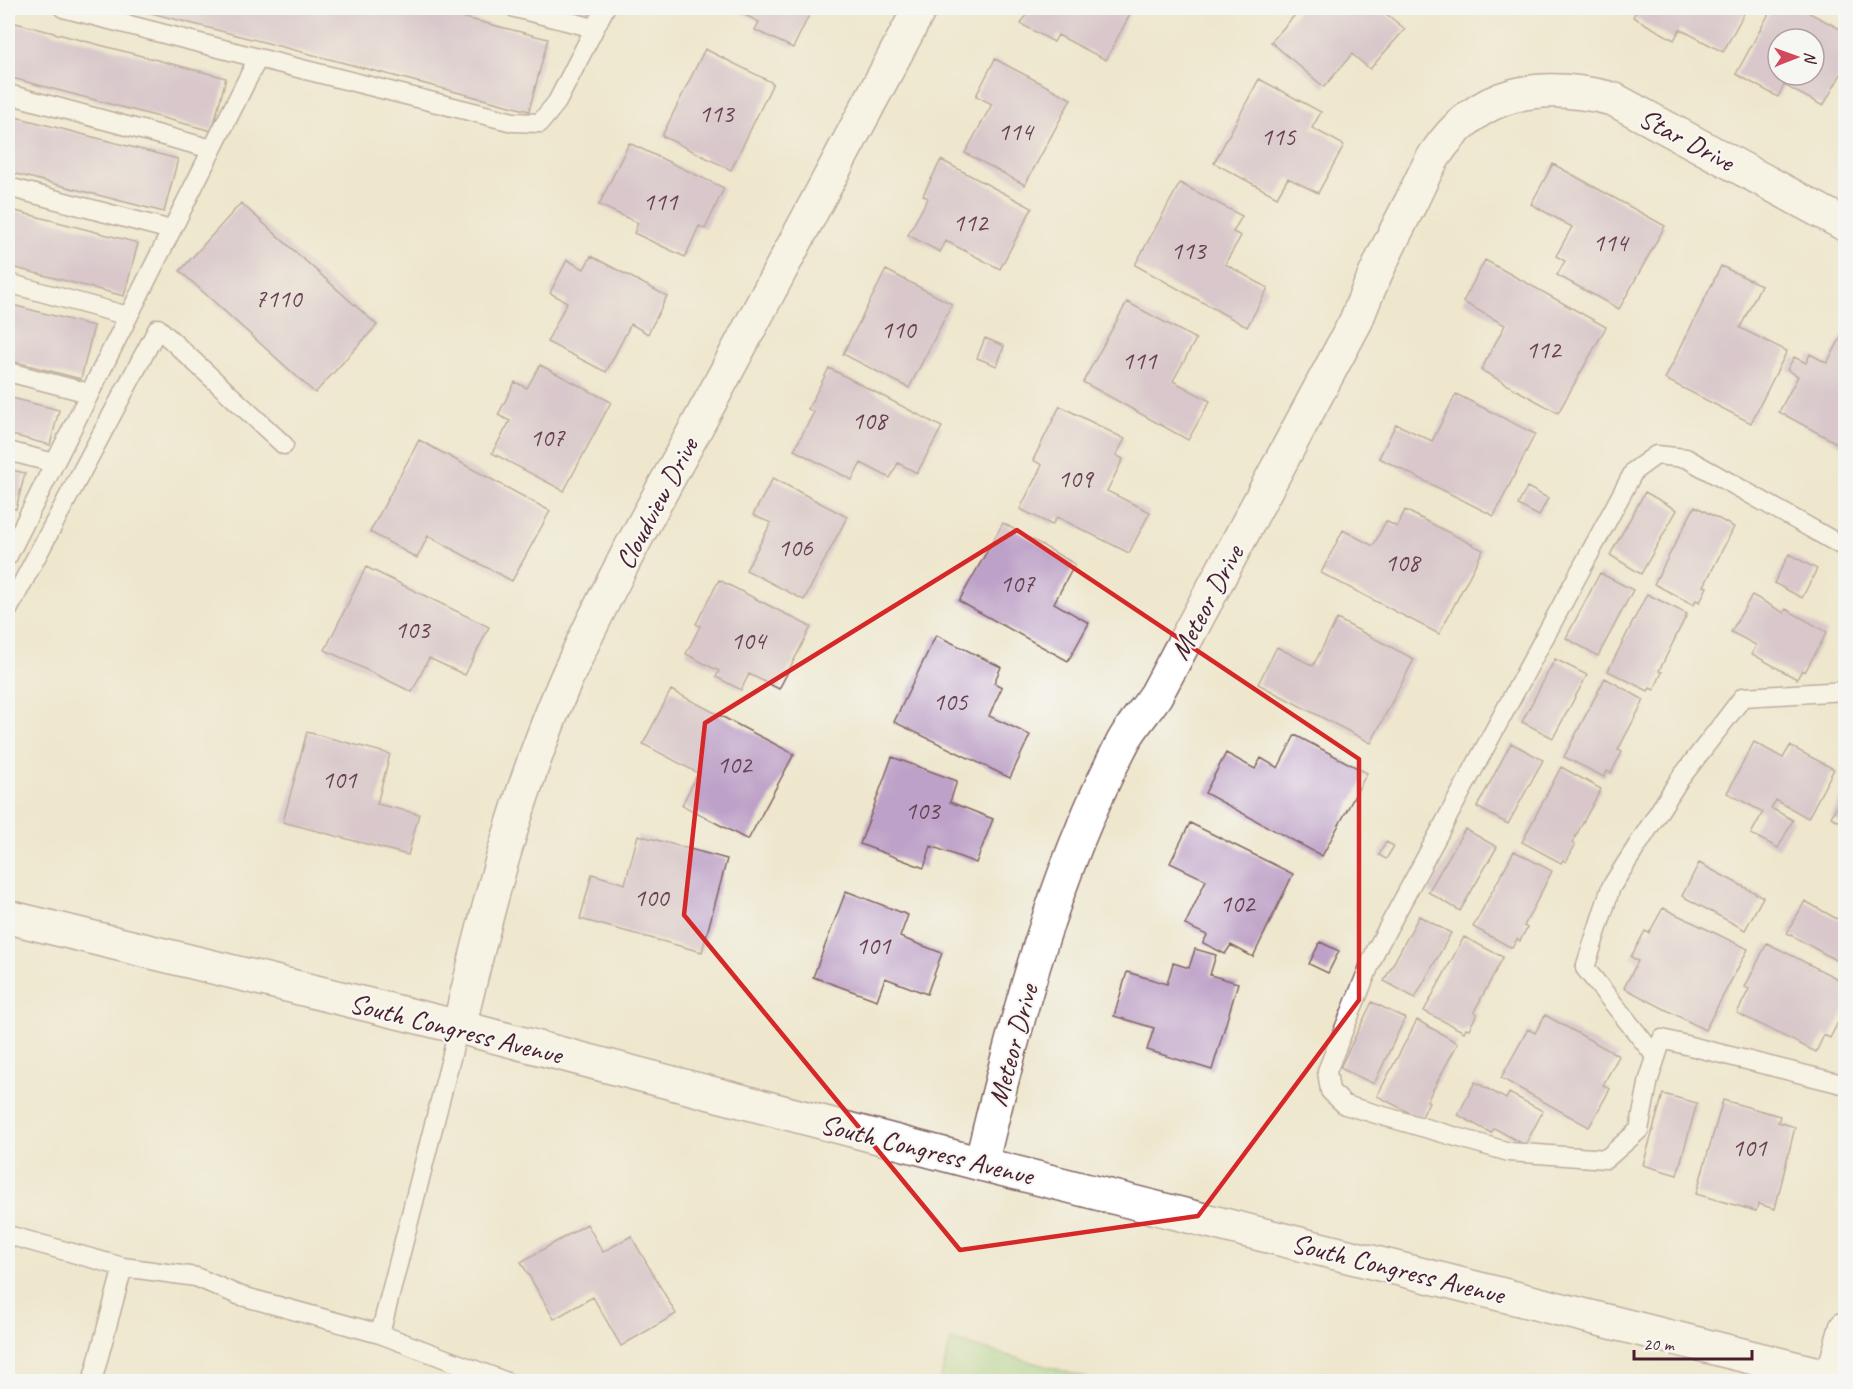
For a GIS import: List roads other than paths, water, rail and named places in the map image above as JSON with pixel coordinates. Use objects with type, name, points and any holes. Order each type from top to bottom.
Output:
[{"type":"street","name":"Cloudview Drive","points":[[459,1027],[483,927],[505,851],[530,774],[567,678],[620,568],[920,8]]},
{"type":"street","name":"Star Drive","points":[[1518,94],[1547,89],[1580,91],[1613,99],[1845,225]]},
{"type":"street","name":"Meteor Drive","points":[[981,1164],[1001,1079],[1056,896],[1125,738],[1156,695],[1350,331],[1372,276],[1434,156],[1467,117],[1492,102],[1518,94]]},
{"type":"street","name":"South Congress Avenue","points":[[8,917],[459,1027],[981,1164],[1839,1380]]},
{"type":"street","points":[[1839,1380],[1845,1328]]},
{"type":"lane","points":[[63,8],[513,122],[540,123],[557,102],[605,8]]},
{"type":"lane","points":[[515,8],[594,28]]},
{"type":"lane","points":[[8,556],[14,527],[54,463],[258,58]]},
{"type":"lane","points":[[8,94],[212,149]]},
{"type":"lane","points":[[8,187],[171,230]]},
{"type":"lane","points":[[8,283],[128,316]]},
{"type":"lane","points":[[8,610],[158,328],[284,445]]},
{"type":"lane","points":[[8,372],[89,393]]},
{"type":"lane","points":[[8,451],[54,463]]},
{"type":"lane","points":[[1845,548],[1686,458],[1656,455],[1634,471],[1376,950],[1327,1071],[1330,1091],[1345,1105],[1509,1152],[1606,1159],[1640,1130],[1662,1039],[1845,1085]]},
{"type":"lane","points":[[1656,1057],[1585,968],[1611,887],[1679,780],[1743,697],[1845,691]]},
{"type":"lane","points":[[380,1334],[459,1027]]},
{"type":"lane","points":[[8,1235],[123,1267],[196,1277],[238,1295],[380,1334],[507,1382]]},
{"type":"lane","points":[[92,1382],[123,1267]]}]
